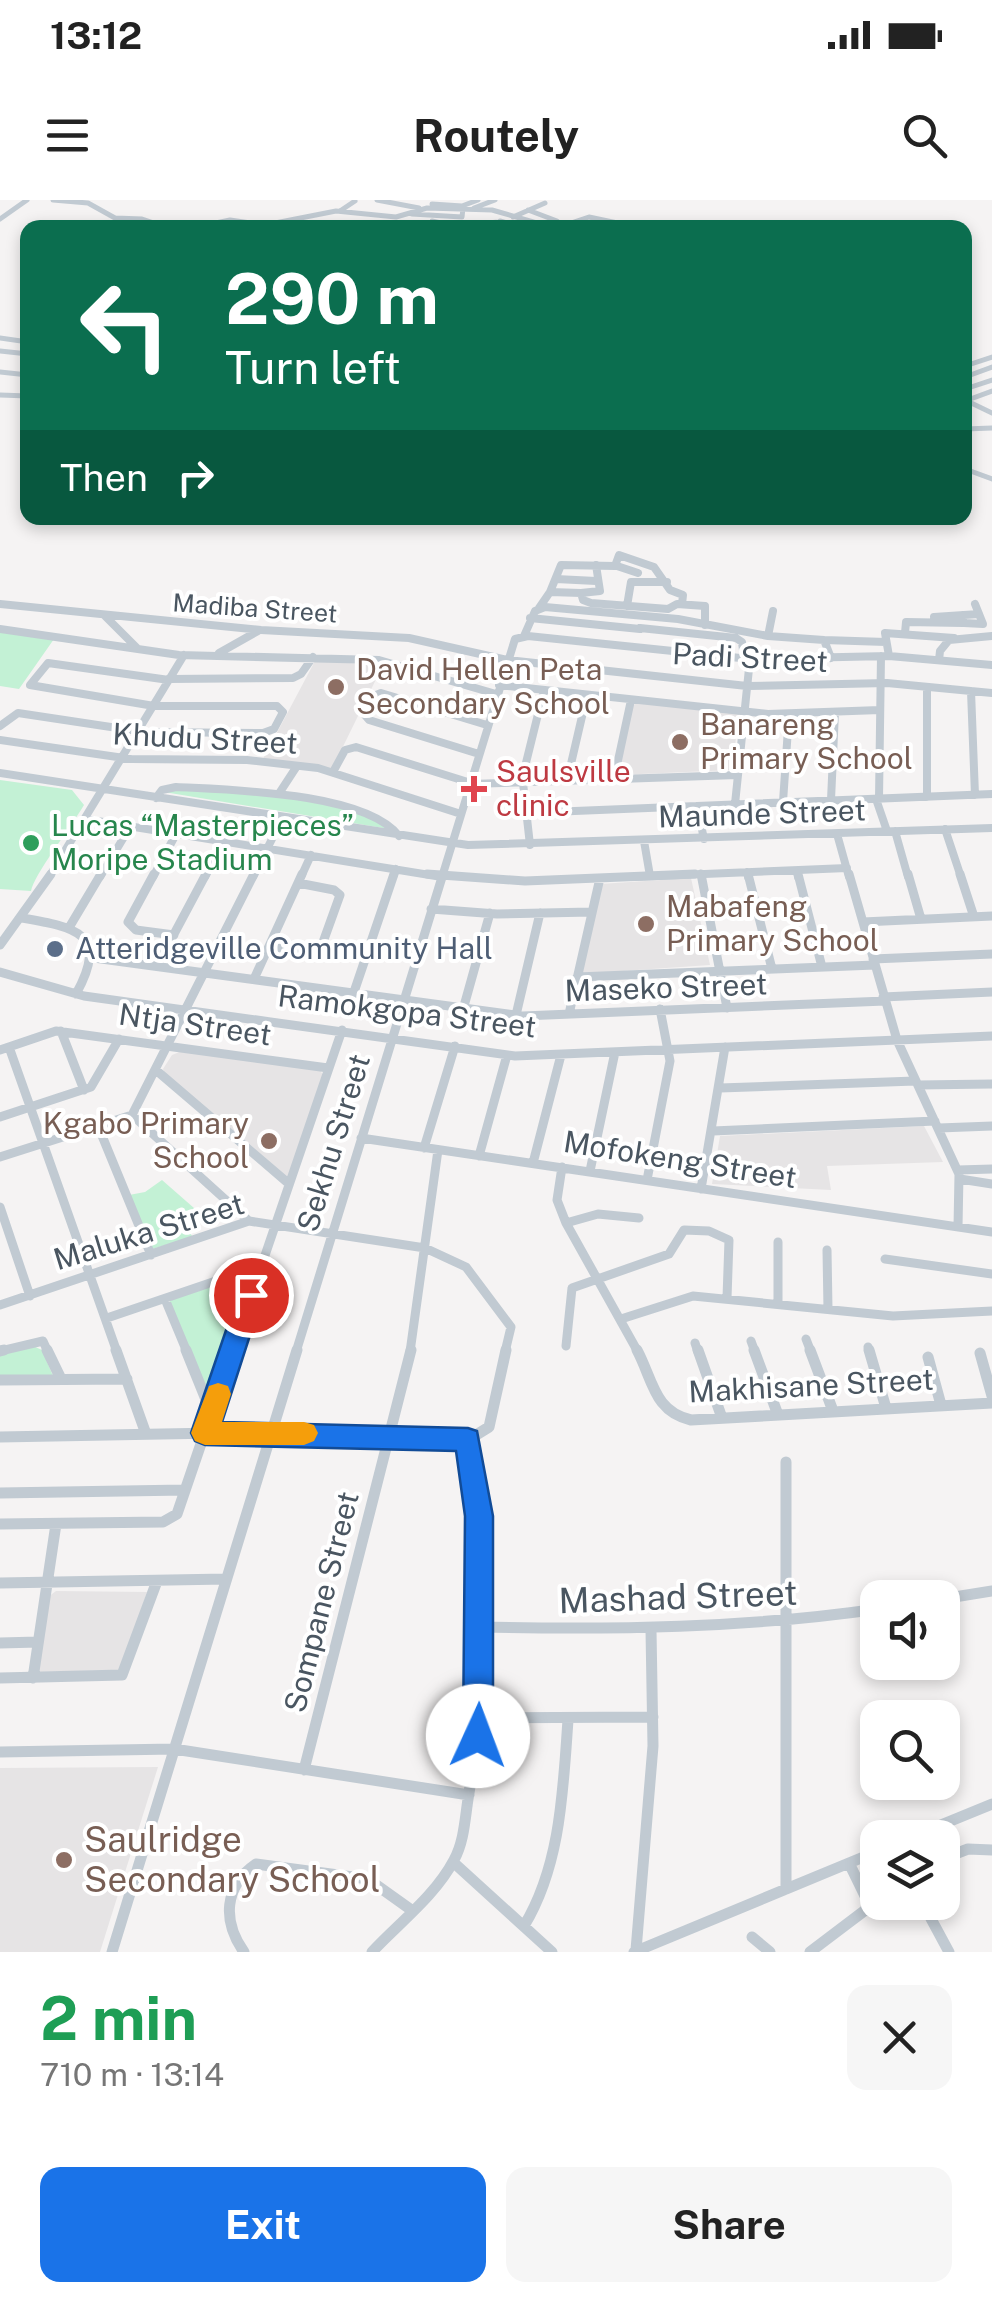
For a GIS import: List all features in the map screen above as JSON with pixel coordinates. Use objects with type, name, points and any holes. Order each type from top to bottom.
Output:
[{"type":"street","points":[[0,220],[27,200]]},
{"type":"street","points":[[52,200],[88,203],[115,218],[145,220]]},
{"type":"street","points":[[340,211],[356,200]]},
{"type":"street","points":[[378,200],[465,208],[526,220]]},
{"type":"street","points":[[299,220],[340,211],[461,217],[465,208],[478,200]]},
{"type":"street","points":[[465,208],[494,200]]},
{"type":"street","points":[[504,220],[545,203]]},
{"type":"street","points":[[394,220],[427,205]]},
{"type":"street","points":[[528,210],[553,220]]},
{"type":"street","points":[[402,216],[421,220]]},
{"type":"street","points":[[400,220],[402,216]]},
{"type":"street","points":[[580,220],[599,220]]},
{"type":"street","points":[[972,404],[992,419]]},
{"type":"street","points":[[982,408],[992,404]]},
{"type":"street","points":[[617,566],[618,556],[626,556]]},
{"type":"street","points":[[626,556],[628,568]]},
{"type":"street","points":[[626,556],[640,574]]},
{"type":"street","points":[[530,618],[550,592],[561,565],[617,566],[667,582]]},
{"type":"street","points":[[550,592],[600,592],[596,565]]},
{"type":"street","points":[[631,616],[630,583],[654,567],[670,590],[683,595],[682,604]]},
{"type":"street","points":[[556,579],[596,581]]},
{"type":"street","points":[[581,593],[589,603],[707,608],[705,626]]},
{"type":"street","name":"Madiba Street","points":[[0,604],[261,630],[408,638],[506,660]]},
{"type":"street","points":[[906,634],[905,622],[963,619],[982,624],[975,604]]},
{"type":"street","points":[[931,606],[934,619]]},
{"type":"street","points":[[539,608],[631,616],[784,638],[886,642]]},
{"type":"street","points":[[768,636],[773,611]]},
{"type":"street","points":[[105,616],[137,648]]},
{"type":"street","points":[[530,618],[739,639],[747,659],[748,686],[735,804]]},
{"type":"street","name":"Sekhu Street","points":[[112,1952],[506,660],[530,618]]},
{"type":"street","points":[[634,647],[643,618]]},
{"type":"street","points":[[0,629],[184,655],[390,662],[498,690],[544,690],[744,712],[880,710]]},
{"type":"street","points":[[217,655],[261,630]]},
{"type":"street","points":[[921,919],[878,799],[885,633],[954,638],[992,636]]},
{"type":"street","points":[[520,636],[747,659],[885,656],[992,665]]},
{"type":"street","points":[[784,638],[784,660]]},
{"type":"street","points":[[940,660],[939,647],[954,638]]},
{"type":"street","points":[[824,640],[831,658]]},
{"type":"street","points":[[0,945],[22,918],[184,655]]},
{"type":"street","points":[[0,726],[18,713],[138,732],[267,733],[283,710],[277,706],[154,706],[30,685],[43,665],[51,662],[169,680],[293,678],[302,674],[312,657]]},
{"type":"street","name":"Padi Street","points":[[506,660],[748,686],[882,683],[992,692]]},
{"type":"street","points":[[927,686],[927,797]]},
{"type":"street","points":[[530,846],[522,783],[544,690]]},
{"type":"street","points":[[972,691],[974,795]]},
{"type":"street","points":[[479,754],[363,714],[374,694],[487,725]]},
{"type":"street","points":[[567,781],[587,695]]},
{"type":"street","points":[[614,779],[631,700]]},
{"type":"street","points":[[831,800],[834,712]]},
{"type":"street","points":[[784,802],[789,714]]},
{"type":"street","name":"Khudu Street","points":[[0,740],[121,758],[248,760],[297,766],[333,772],[461,814]]},
{"type":"street","points":[[333,772],[345,750],[356,747],[471,784],[737,775]]},
{"type":"street","points":[[280,792],[297,766]]},
{"type":"street","name":"Maunde Street","points":[[0,774],[453,844],[530,846],[992,828]]},
{"type":"street","points":[[156,798],[170,787],[280,792],[317,799],[392,824],[399,836]]},
{"type":"street","points":[[526,812],[992,794]]},
{"type":"street","points":[[697,806],[704,840]]},
{"type":"street","points":[[0,1157],[132,1114],[170,1046],[283,817]]},
{"type":"street","points":[[84,819],[442,877],[511,881],[848,868]]},
{"type":"street","points":[[70,926],[130,826]]},
{"type":"street","points":[[945,829],[974,917]]},
{"type":"street","points":[[174,935],[136,930],[128,922],[176,834]]},
{"type":"street","points":[[838,834],[897,1040],[959,1175],[958,1227]]},
{"type":"street","points":[[644,841],[650,876]]},
{"type":"street","points":[[158,966],[224,842]]},
{"type":"street","points":[[254,979],[311,855]]},
{"type":"street","points":[[354,992],[396,869]]},
{"type":"street","points":[[797,871],[822,967]]},
{"type":"street","points":[[746,872],[772,970]]},
{"type":"street","points":[[701,874],[728,1008]]},
{"type":"street","points":[[569,1014],[600,878]]},
{"type":"street","points":[[269,947],[312,952],[322,945],[339,893],[298,883]]},
{"type":"street","points":[[431,910],[591,912]]},
{"type":"street","points":[[464,1006],[490,913]]},
{"type":"street","points":[[516,1015],[540,913]]},
{"type":"street","points":[[864,922],[992,916]]},
{"type":"street","points":[[22,918],[70,926],[92,951],[94,958],[76,994]]},
{"type":"street","points":[[577,978],[772,970],[992,954]]},
{"type":"street","name":"Maseko Street","points":[[94,958],[516,1015],[728,1008],[992,992]]},
{"type":"street","name":"Ramokgopa Street","points":[[0,972],[76,994],[508,1055],[992,1036]]},
{"type":"street","points":[[647,1180],[670,1050],[660,1009]]},
{"type":"street","points":[[0,1524],[173,1519],[342,1030]]},
{"type":"street","points":[[84,1090],[59,1031],[5,1048],[107,1318],[146,1434]]},
{"type":"street","name":"Ntja Street","points":[[59,1031],[328,1068]]},
{"type":"street","points":[[0,1117],[84,1090],[97,1081],[119,1039]]},
{"type":"street","points":[[424,1148],[455,1046]]},
{"type":"street","points":[[702,1188],[724,1047]]},
{"type":"street","points":[[590,1171],[615,1052]]},
{"type":"street","points":[[478,1156],[508,1055]]},
{"type":"street","points":[[533,1164],[561,1055]]},
{"type":"street","points":[[157,1071],[288,1183]]},
{"type":"street","points":[[720,1088],[992,1084]]},
{"type":"street","points":[[132,1114],[249,1221]]},
{"type":"street","points":[[98,1126],[151,1255]]},
{"type":"street","points":[[713,1131],[992,1126]]},
{"type":"street","name":"Mofokeng Street","points":[[360,1138],[992,1232]]},
{"type":"street","name":"Sompane Street","points":[[304,1770],[417,1319],[438,1150]]},
{"type":"street","name":"Makhisane Street","points":[[562,1167],[557,1200],[566,1223],[621,1319],[666,1412],[684,1420],[992,1399]]},
{"type":"street","points":[[959,1175],[992,1169]]},
{"type":"street","points":[[959,1175],[992,1184]]},
{"type":"street","points":[[0,1207],[30,1296]]},
{"type":"street","points":[[566,1223],[598,1214],[638,1218]]},
{"type":"street","name":"Maluka Street","points":[[0,1305],[249,1221],[425,1248],[466,1267],[510,1323],[489,1427],[468,1440]]},
{"type":"street","points":[[566,1346],[570,1291],[669,1254],[675,1250],[680,1232],[702,1230],[729,1240],[727,1298]]},
{"type":"street","points":[[778,1242],[778,1303]]},
{"type":"street","points":[[826,1250],[828,1309]]},
{"type":"street","points":[[885,1260],[992,1274]]},
{"type":"street","points":[[107,1318],[260,1266]]},
{"type":"street","points":[[621,1319],[686,1296],[906,1316],[992,1311]]},
{"type":"street","points":[[165,1298],[212,1412]]},
{"type":"street","points":[[806,1339],[833,1411]]},
{"type":"street","points":[[0,1351],[43,1341],[61,1379]]},
{"type":"street","points":[[751,1341],[778,1414]]},
{"type":"street","points":[[695,1343],[722,1418]]},
{"type":"street","points":[[868,1347],[886,1408]]},
{"type":"street","points":[[980,1353],[992,1399]]},
{"type":"street","points":[[928,1357],[941,1405]]},
{"type":"street","points":[[0,1380],[127,1379]]},
{"type":"street","points":[[0,1436],[272,1432],[468,1440],[479,1516],[480,1627],[480,1718],[469,1794],[453,1862],[372,1952]]},
{"type":"street","points":[[786,1462],[786,1889]]},
{"type":"street","points":[[0,1493],[185,1490]]},
{"type":"street","points":[[33,1678],[56,1524]]},
{"type":"street","points":[[0,1583],[226,1579]]},
{"type":"street","points":[[0,1678],[122,1676],[157,1581]]},
{"type":"street","points":[[960,1596],[992,1591]]},
{"type":"street","name":"Mashad Street","points":[[480,1627],[651,1630],[786,1623],[860,1613]]},
{"type":"street","points":[[651,1630],[653,1717],[642,1950],[860,1858]]},
{"type":"street","points":[[0,1642],[38,1642]]},
{"type":"street","points":[[480,1718],[653,1717]]},
{"type":"street","points":[[524,1926],[541,1902],[550,1876],[568,1720]]},
{"type":"street","points":[[0,1752],[174,1749],[469,1794]]},
{"type":"street","points":[[953,1820],[992,1804]]},
{"type":"street","points":[[960,1853],[992,1850]]},
{"type":"street","points":[[453,1862],[552,1952]]},
{"type":"street","points":[[849,1863],[860,1880]]},
{"type":"street","points":[[244,1952],[228,1928],[228,1906],[238,1880],[256,1864],[368,1879],[410,1909]]},
{"type":"street","points":[[810,1952],[860,1915]]},
{"type":"street","points":[[932,1920],[950,1952]]},
{"type":"street","points":[[752,1937],[770,1952]]},
{"type":"shaded area","points":[[315,661],[383,665],[332,769],[263,759]]},
{"type":"shaded area","name":"Banareng Primary School","points":[[633,705],[739,714],[732,770],[618,775]]},
{"type":"shaded area","name":"Mabafeng Primary School","points":[[691,878],[710,965],[579,974],[600,884]]},
{"type":"shaded area","name":"Kgabo Primary School","points":[[182,1051],[320,1070],[323,1075],[288,1176],[282,1178],[167,1078],[163,1069],[172,1055]]},
{"type":"shaded area","points":[[924,1126],[943,1162],[827,1166],[831,1190],[712,1184],[720,1136]]},
{"type":"shaded area","points":[[56,1591],[147,1592],[121,1670],[35,1672],[48,1597]]},
{"type":"shaded area","name":"Saulridge Secondary School","points":[[158,1767],[100,1952],[0,1952],[0,1768]]},
{"type":"green space","points":[[0,632],[54,639],[19,689],[0,686]]},
{"type":"green space","name":"Lucas “Masterpieces” Moripe Stadium","points":[[0,780],[72,790],[84,805],[31,891],[0,889]]},
{"type":"green space","points":[[179,789],[312,799],[391,825],[389,829],[164,792]]},
{"type":"green space","points":[[162,1180],[202,1215],[185,1227],[193,1237],[152,1249],[129,1195],[145,1192]]},
{"type":"green space","points":[[224,1281],[230,1293],[246,1296],[210,1402],[169,1299]]},
{"type":"green space","points":[[33,1346],[42,1350],[53,1376],[0,1377],[0,1353]]},
{"type":"slow traffic","points":[[218,1394],[205,1433],[304,1433]]},
{"type":"place","name":"David Hellen Peta Secondary School","points":[[336,687]]},
{"type":"place","name":"Banareng Primary School","points":[[680,742]]},
{"type":"place","name":"Saulsville clinic","points":[[474,789]]},
{"type":"place","name":"Lucas “Masterpieces” Moripe Stadium","points":[[31,843]]},
{"type":"place","name":"Mabafeng Primary School","points":[[646,924]]},
{"type":"place","name":"Atteridgeville Community Hall","points":[[55,949]]},
{"type":"place","name":"Kgabo Primary School","points":[[269,1141]]},
{"type":"place","name":"Saulridge Secondary School","points":[[64,1860]]},
{"type":"route","points":[[251,1295],[205,1433],[468,1440],[479,1516],[478,1736]]}]
